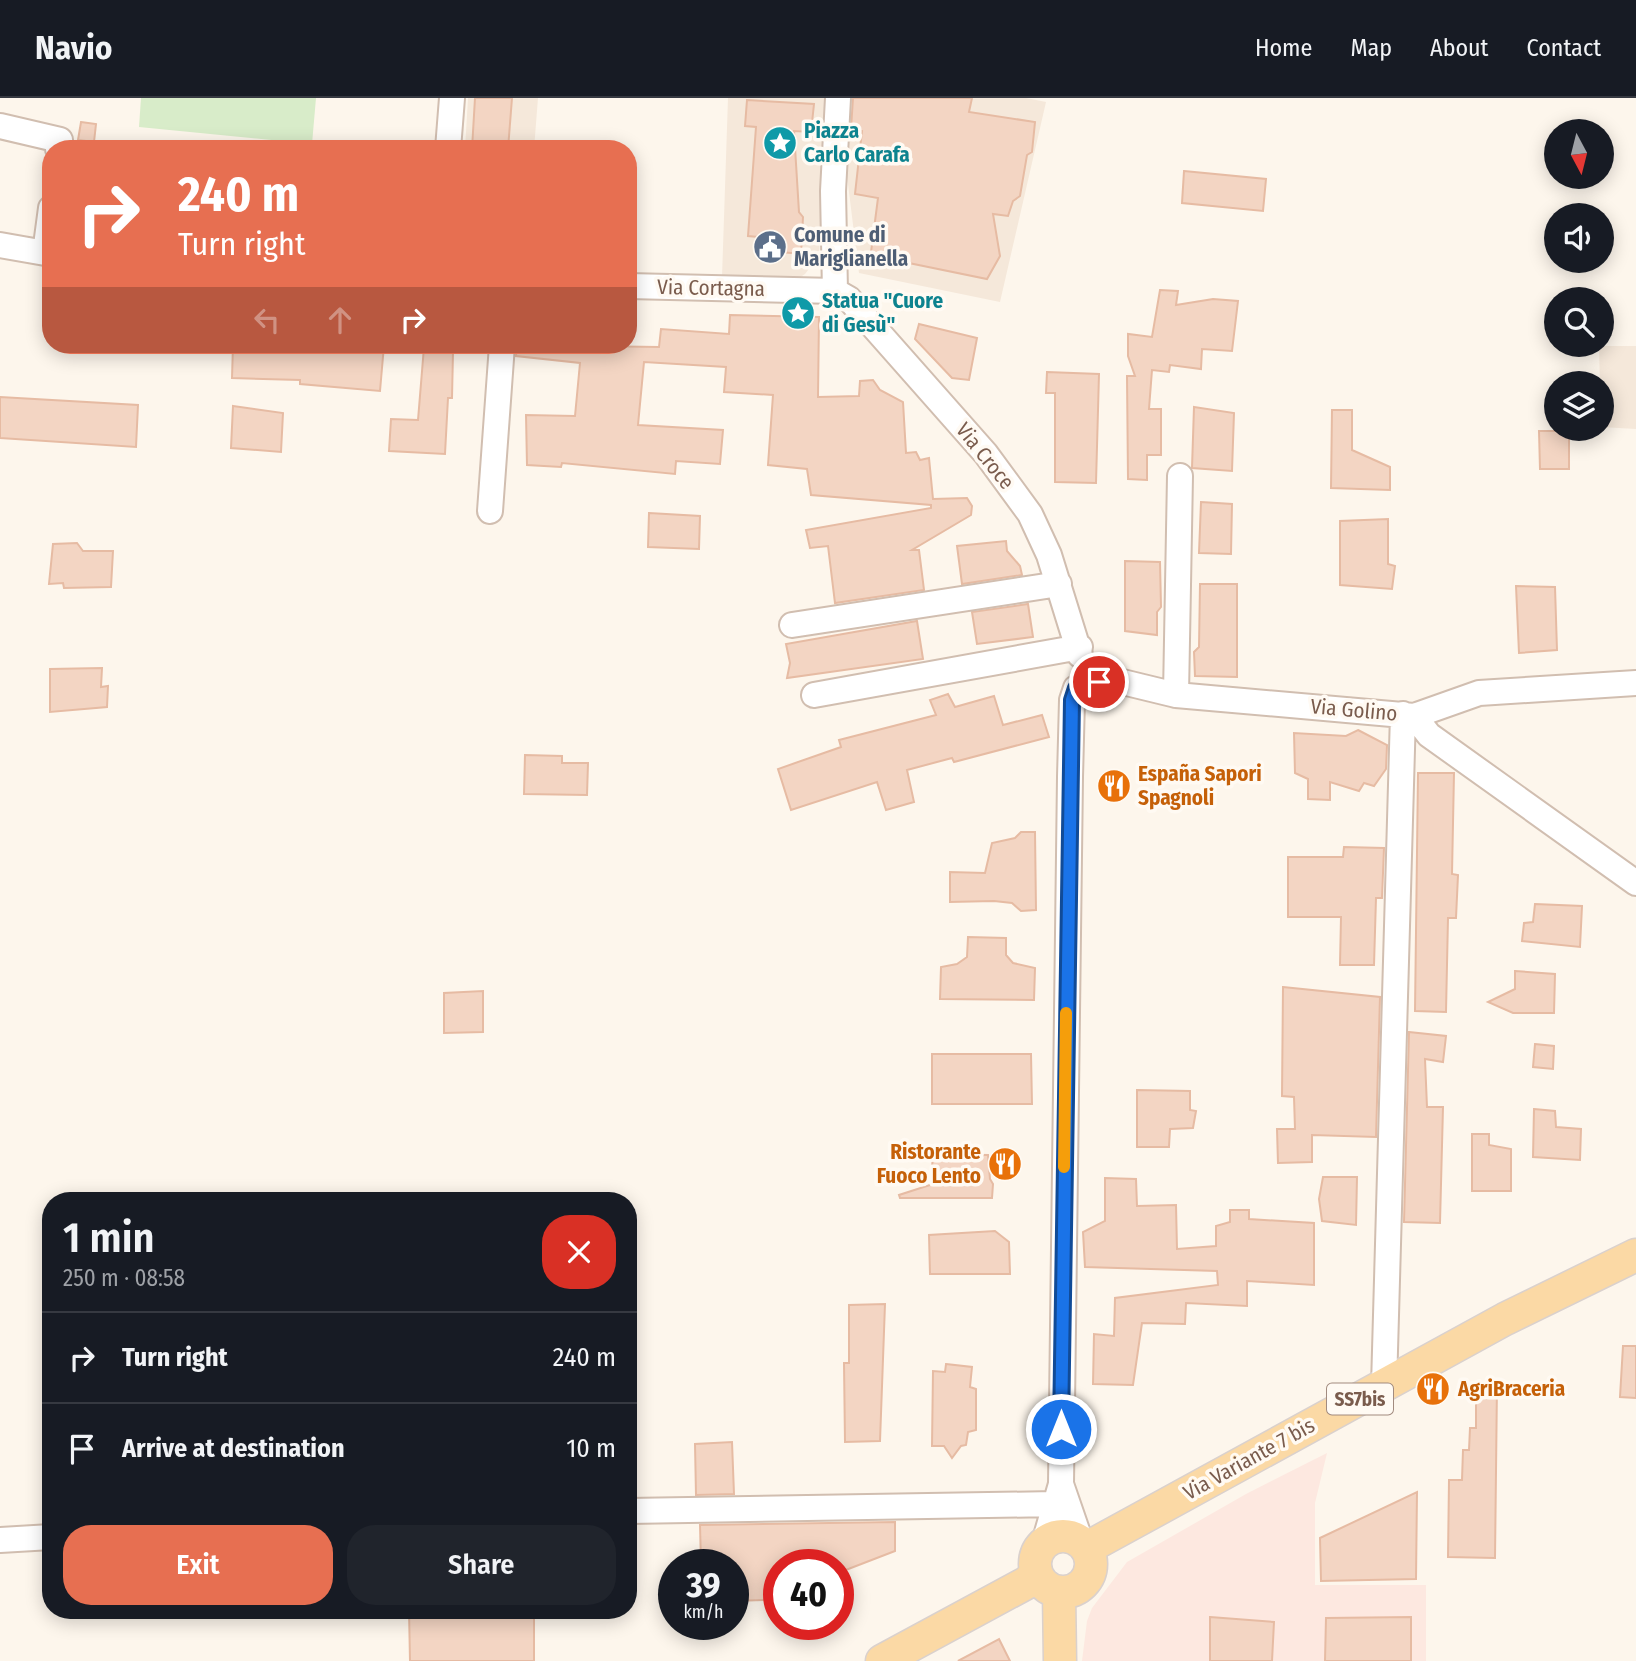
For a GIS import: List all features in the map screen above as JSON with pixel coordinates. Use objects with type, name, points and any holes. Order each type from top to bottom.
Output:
[{"type":"main road","name":"Via Variante 7 bis","points":[[1084,1545],[1505,1319],[1636,1255]]},
{"type":"main road","points":[[882,1661],[1028,1582],[1047,1583],[1068,1592],[1084,1583],[1091,1566],[1084,1545],[1066,1536],[1044,1543],[1035,1557],[1047,1583],[1060,1661]]},
{"type":"street","points":[[449,140],[452,98]]},
{"type":"street","points":[[835,290],[833,191],[838,98]]},
{"type":"street","points":[[0,126],[60,140]]},
{"type":"street","points":[[0,245],[42,253]]},
{"type":"street","name":"Via Cortagna","points":[[637,286],[835,290]]},
{"type":"street","name":"Via Croce","points":[[835,290],[849,299],[860,311],[1009,484],[1030,514],[1059,584],[1080,651]]},
{"type":"street","points":[[490,511],[501,354]]},
{"type":"street","points":[[1176,695],[1180,475]]},
{"type":"street","points":[[792,625],[1059,584]]},
{"type":"street","points":[[814,695],[1080,651],[1097,660],[1102,677],[1092,688],[1076,688],[1069,681],[1067,670],[1071,660],[1080,651]]},
{"type":"street","name":"Via Golino","points":[[1102,677],[1176,695],[1408,715],[1429,735],[1636,883]]},
{"type":"street","points":[[1384,1386],[1408,715],[1479,693],[1636,683]]},
{"type":"street","points":[[1044,1543],[1058,1494],[1072,700],[1076,688]]},
{"type":"street","points":[[637,1511],[1058,1494]]},
{"type":"street","points":[[1058,1494],[1084,1545]]},
{"type":"street","points":[[0,1540],[42,1538]]},
{"type":"shaded area","points":[[468,98],[538,98],[535,140],[466,140]]},
{"type":"shaded area","points":[[728,98],[827,98],[819,256],[805,274],[794,281],[722,277]]},
{"type":"shaded area","points":[[845,98],[1026,98],[1046,102],[1000,302],[859,273],[845,160]]},
{"type":"shaded area","points":[[1614,346],[1636,346],[1636,429],[1614,428],[1614,371],[1600,371],[1599,357],[1614,357]]},
{"type":"shaded area","points":[[1327,1453],[1315,1503],[1315,1585],[1426,1585],[1426,1661],[1082,1661],[1087,1621],[1092,1608],[1127,1562],[1246,1494]]},
{"type":"green space","points":[[141,98],[316,98],[312,140],[271,140],[139,127]]},
{"type":"building","points":[[475,98],[512,98],[509,140],[473,140]]},
{"type":"building","points":[[853,98],[972,98],[969,112],[1035,122],[1032,152],[1027,155],[1020,196],[1013,201],[1008,216],[993,214],[1000,256],[987,279],[899,261],[871,252],[878,198],[855,194],[862,131],[851,129]]},
{"type":"building","points":[[747,100],[814,104],[811,132],[794,131],[799,212],[803,217],[801,254],[781,252],[780,239],[748,236],[756,127],[745,126]]},
{"type":"building","points":[[81,122],[96,124],[94,140],[78,140]]},
{"type":"building","points":[[1184,171],[1266,179],[1263,211],[1182,203]]},
{"type":"building","points":[[1160,290],[1178,291],[1176,305],[1213,299],[1238,301],[1232,351],[1202,349],[1201,369],[1170,365],[1169,372],[1152,370],[1149,409],[1161,409],[1161,455],[1147,455],[1147,480],[1128,479],[1127,376],[1135,376],[1128,356],[1128,334],[1152,337]]},
{"type":"building","points":[[730,315],[819,317],[818,397],[859,396],[860,381],[873,380],[880,390],[903,402],[906,453],[916,452],[920,460],[929,458],[933,499],[967,498],[972,506],[971,515],[912,550],[919,550],[924,590],[835,603],[828,546],[810,548],[806,530],[931,508],[931,505],[811,495],[807,469],[768,465],[773,395],[724,392],[726,367],[644,362],[638,425],[723,430],[720,464],[676,461],[675,474],[562,463],[561,467],[527,465],[526,415],[575,416],[580,363],[516,354],[637,354],[637,347],[659,347],[661,329],[729,334]]},
{"type":"building","points":[[919,324],[977,338],[969,380],[952,378],[915,339]]},
{"type":"building","points":[[233,354],[383,354],[380,391],[300,384],[300,380],[232,378]]},
{"type":"building","points":[[423,354],[453,354],[452,398],[448,398],[445,454],[389,451],[391,419],[418,420]]},
{"type":"building","points":[[1047,372],[1099,374],[1096,483],[1055,482],[1055,393],[1046,393]]},
{"type":"building","points":[[0,397],[138,405],[136,447],[0,438]]},
{"type":"building","points":[[233,406],[283,413],[281,452],[231,448]]},
{"type":"building","points":[[1194,407],[1234,413],[1232,471],[1192,468]]},
{"type":"building","points":[[1332,410],[1352,410],[1352,450],[1390,467],[1390,490],[1331,488]]},
{"type":"building","points":[[1539,431],[1544,431],[1544,441],[1569,441],[1569,469],[1540,469]]},
{"type":"building","points":[[1201,502],[1232,504],[1231,554],[1199,553]]},
{"type":"building","points":[[649,513],[700,516],[699,549],[648,547]]},
{"type":"building","points":[[1388,519],[1388,564],[1395,566],[1392,589],[1340,585],[1340,521]]},
{"type":"building","points":[[1006,541],[1007,551],[1020,566],[1022,575],[962,584],[957,546]]},
{"type":"building","points":[[77,543],[83,551],[113,551],[111,587],[64,588],[63,583],[49,584],[53,544]]},
{"type":"building","points":[[1125,561],[1160,562],[1161,607],[1157,612],[1157,635],[1125,631]]},
{"type":"building","points":[[1200,584],[1237,584],[1237,677],[1195,676],[1194,652],[1199,647]]},
{"type":"building","points":[[1516,586],[1555,587],[1557,650],[1519,653]]},
{"type":"building","points":[[1028,604],[1033,637],[977,644],[972,612]]},
{"type":"building","points":[[917,621],[923,659],[787,678],[790,663],[786,644]]},
{"type":"building","points":[[102,668],[101,687],[108,686],[107,707],[50,712],[50,669]]},
{"type":"building","points":[[948,694],[955,707],[994,696],[1003,725],[1042,715],[1049,737],[954,762],[952,758],[907,770],[914,802],[886,810],[877,782],[791,810],[778,769],[841,747],[839,740],[936,715],[930,700]]},
{"type":"building","points":[[1358,730],[1387,745],[1386,769],[1374,786],[1364,783],[1359,791],[1330,782],[1330,800],[1308,799],[1308,779],[1295,773],[1294,733],[1346,736]]},
{"type":"building","points":[[525,755],[562,756],[562,763],[588,763],[587,795],[524,794]]},
{"type":"building","points":[[1418,773],[1454,773],[1452,874],[1458,875],[1456,918],[1448,918],[1446,1012],[1415,1011]]},
{"type":"building","points":[[1021,832],[1035,832],[1036,910],[1021,911],[1012,903],[994,901],[950,902],[950,872],[985,873],[992,843],[1015,838]]},
{"type":"building","points":[[1344,847],[1384,848],[1382,898],[1376,898],[1374,965],[1340,965],[1341,917],[1288,917],[1288,857],[1343,857]]},
{"type":"building","points":[[1535,904],[1582,906],[1580,947],[1522,941],[1524,923],[1533,922]]},
{"type":"building","points":[[968,937],[1006,938],[1006,955],[1013,963],[1035,968],[1034,1000],[940,999],[941,967],[957,964],[967,957]]},
{"type":"building","points":[[1515,971],[1555,974],[1554,1013],[1513,1013],[1488,1002],[1515,989]]},
{"type":"building","points":[[1283,987],[1380,997],[1376,1137],[1312,1135],[1312,1162],[1278,1163],[1277,1129],[1295,1129],[1294,1097],[1282,1096]]},
{"type":"building","points":[[483,991],[483,1032],[444,1033],[444,993]]},
{"type":"building","points":[[1409,1032],[1446,1036],[1443,1062],[1425,1059],[1427,1107],[1443,1107],[1440,1223],[1404,1222]]},
{"type":"building","points":[[1535,1044],[1554,1046],[1553,1069],[1533,1067]]},
{"type":"building","points":[[932,1054],[1031,1054],[1032,1104],[932,1104]]},
{"type":"building","points":[[1137,1090],[1190,1091],[1190,1110],[1196,1111],[1193,1128],[1170,1129],[1169,1147],[1137,1147]]},
{"type":"building","points":[[1534,1109],[1555,1111],[1556,1127],[1581,1129],[1580,1160],[1533,1157]]},
{"type":"building","points":[[1472,1134],[1489,1134],[1489,1145],[1511,1149],[1511,1191],[1472,1191]]},
{"type":"building","points":[[932,1154],[988,1155],[990,1179],[993,1184],[992,1198],[900,1198],[899,1195],[933,1184]]},
{"type":"building","points":[[1323,1177],[1357,1177],[1356,1225],[1322,1221],[1319,1199]]},
{"type":"building","points":[[1105,1178],[1136,1179],[1137,1206],[1176,1205],[1177,1249],[1216,1246],[1216,1226],[1230,1222],[1230,1210],[1249,1210],[1249,1219],[1314,1223],[1314,1285],[1247,1281],[1247,1306],[1186,1303],[1185,1324],[1142,1323],[1133,1385],[1093,1384],[1094,1334],[1114,1336],[1115,1298],[1218,1285],[1217,1271],[1085,1267],[1083,1232],[1105,1221]]},
{"type":"building","points":[[995,1231],[1009,1242],[1010,1274],[930,1274],[929,1235]]},
{"type":"building","points":[[885,1304],[880,1441],[845,1442],[844,1363],[849,1363],[849,1305]]},
{"type":"building","points":[[1623,1346],[1636,1346],[1636,1398],[1620,1397]]},
{"type":"building","points":[[946,1364],[972,1367],[970,1387],[976,1389],[976,1430],[968,1432],[966,1445],[961,1446],[952,1458],[944,1446],[932,1446],[933,1371],[945,1372]]},
{"type":"building","points":[[1476,1383],[1497,1384],[1495,1558],[1448,1557],[1449,1480],[1462,1480],[1463,1450],[1469,1450],[1470,1428],[1476,1428]]},
{"type":"building","points":[[732,1442],[734,1494],[696,1495],[695,1444]]},
{"type":"building","points":[[1417,1492],[1416,1579],[1321,1581],[1320,1538]]},
{"type":"building","points":[[895,1522],[895,1551],[854,1567],[854,1549],[763,1549],[763,1600],[749,1601],[749,1549],[701,1549],[700,1525]]},
{"type":"building","points":[[1210,1617],[1274,1622],[1272,1661],[1210,1661]]},
{"type":"building","points":[[1411,1617],[1411,1661],[1325,1661],[1326,1618]]},
{"type":"building","points":[[409,1619],[534,1619],[534,1661],[410,1661]]},
{"type":"building","points":[[999,1639],[1010,1661],[958,1661]]},
{"type":"slow traffic","points":[[1064,1167],[1066,1013]]},
{"type":"place","name":"Piazza Carlo Carafa","points":[[780,143]]},
{"type":"place","name":"Comune di Mariglianella","points":[[770,247]]},
{"type":"place","name":"Statua \"Cuore di Gesù\"","points":[[798,313]]},
{"type":"place","name":"España Sapori Spagnoli","points":[[1114,786]]},
{"type":"place","name":"Ristorante Fuoco Lento","points":[[1005,1164]]},
{"type":"place","name":"AgriBraceria","points":[[1433,1389]]},
{"type":"route","points":[[1061,1429],[1072,700],[1076,688],[1089,690],[1099,682]]}]
